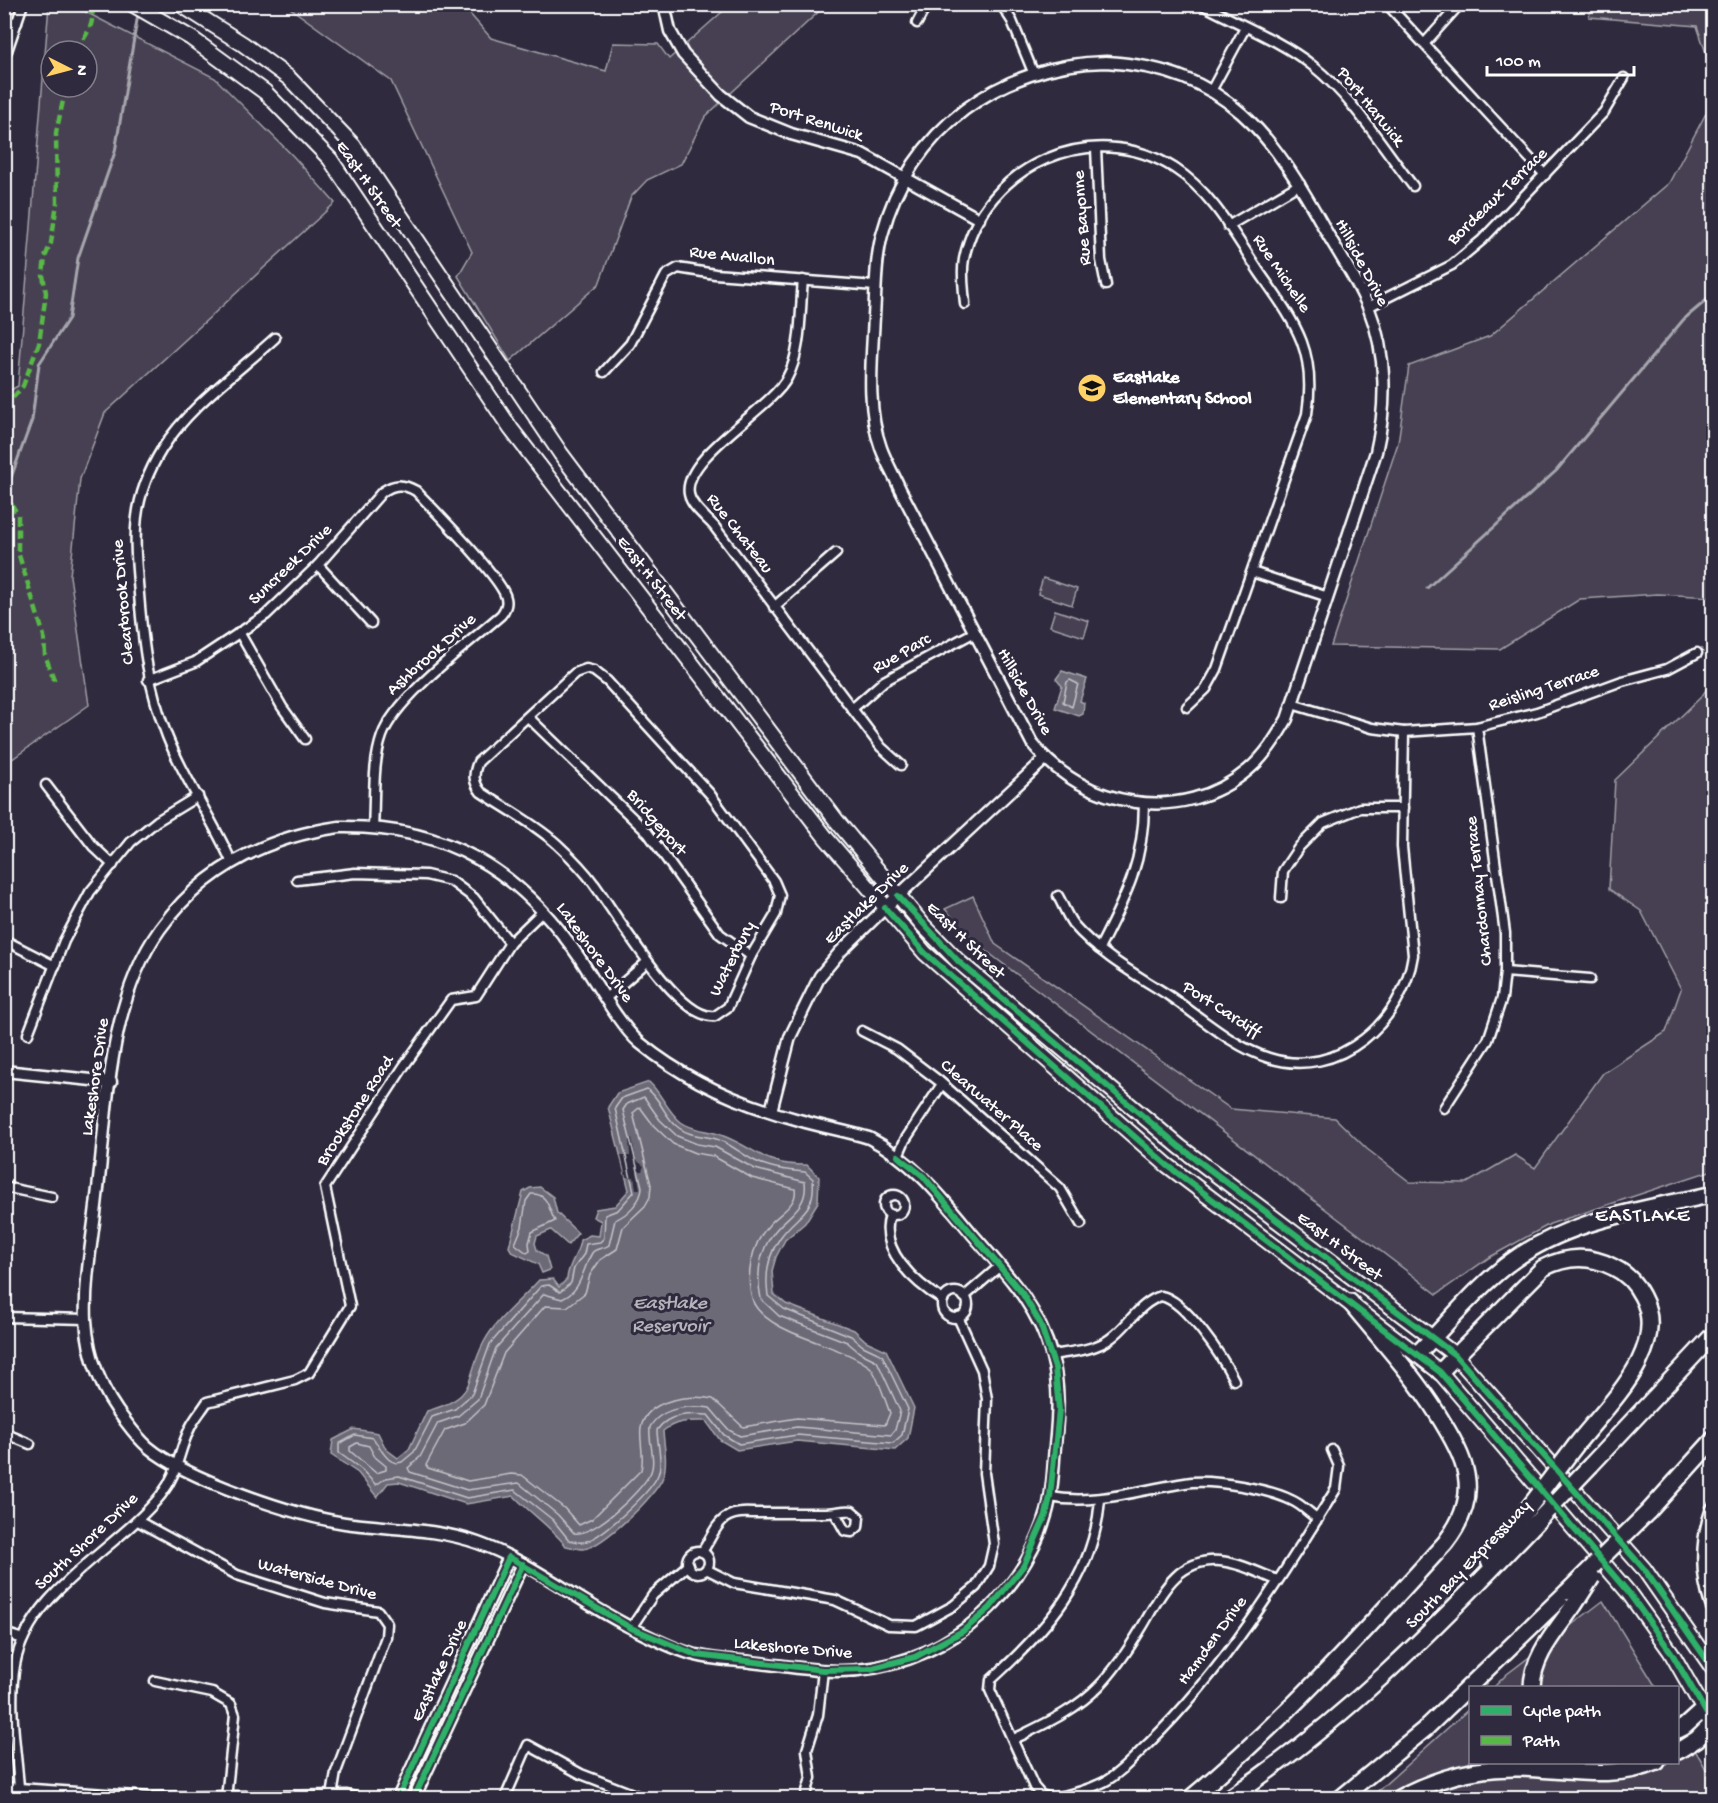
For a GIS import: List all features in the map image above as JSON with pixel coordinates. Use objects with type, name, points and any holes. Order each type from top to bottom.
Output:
[{"type":"highway","points":[[1417,1354],[1492,1277],[1542,1242],[1585,1224],[1713,1194]]},
{"type":"highway","points":[[1440,1372],[1536,1273],[1551,1264],[1568,1259],[1585,1258],[1609,1265],[1623,1274],[1641,1293],[1648,1309],[1650,1327],[1647,1345],[1634,1371],[1576,1445],[1526,1523]]},
{"type":"highway","points":[[1191,1798],[1256,1743],[1330,1670],[1445,1543],[1464,1508],[1467,1488],[1465,1468],[1455,1440],[1406,1367],[1350,1302]]},
{"type":"highway","name":"South Bay Expressway","points":[[1229,1798],[1337,1719],[1447,1617],[1526,1523],[1591,1465],[1713,1334]]},
{"type":"highway","points":[[1473,1686],[1570,1599],[1607,1554],[1713,1439]]},
{"type":"highway","points":[[1713,1510],[1707,1538],[1705,1564],[1713,1606]]},
{"type":"highway","points":[[1532,1686],[1533,1672],[1539,1656],[1570,1599]]},
{"type":"highway","points":[[1341,1798],[1469,1690]]},
{"type":"highway","points":[[1679,1728],[1708,1704]]},
{"type":"highway","points":[[1679,1750],[1697,1739],[1713,1723]]},
{"type":"highway","points":[[1399,1798],[1440,1780],[1479,1770],[1519,1768],[1605,1773],[1630,1771],[1651,1764]]},
{"type":"main road","name":"East H Street","points":[[132,4],[191,38],[265,92],[330,159],[511,429],[827,839],[925,953],[1167,1165],[1440,1372],[1628,1592],[1708,1704],[1713,1723]]},
{"type":"main road","name":"East H Street","points":[[180,4],[234,38],[289,78],[353,145],[561,454],[836,820],[898,896],[960,962],[1180,1147],[1455,1355],[1644,1569],[1713,1670]]},
{"type":"street","points":[[7,51],[23,4]]},
{"type":"street","name":"Port Renwick","points":[[664,4],[670,32],[683,54],[721,95],[739,110],[764,124],[862,154],[979,219]]},
{"type":"street","points":[[917,23],[927,4]]},
{"type":"street","points":[[1001,4],[1012,21],[1033,72]]},
{"type":"street","name":"Port Harwick","points":[[1201,4],[1285,47],[1324,75],[1342,94],[1413,186]]},
{"type":"street","points":[[1387,4],[1545,176]]},
{"type":"street","points":[[1424,44],[1460,4]]},
{"type":"street","points":[[4,19],[17,23]]},
{"type":"street","points":[[1211,91],[1245,28]]},
{"type":"street","name":"Hillside Drive","points":[[1124,63],[1169,72],[1211,91],[1259,127],[1300,184],[1368,307],[1378,339],[1383,373],[1382,422],[1376,452],[1287,719],[1268,749],[1237,779],[1212,793],[1185,801],[1144,803],[1119,801],[1088,790],[1059,772],[1045,759],[1028,736],[973,633],[880,446],[874,417],[872,375],[876,286],[881,237],[891,207],[904,178],[928,143],[959,113],[987,93],[1033,72],[1069,64],[1124,63]]},
{"type":"street","name":"Bordeaux Terrace","points":[[1368,307],[1452,265],[1545,176],[1604,112],[1624,78]]},
{"type":"street","name":"Rue Michelle","points":[[965,304],[962,273],[964,259],[979,219],[996,194],[1026,168],[1064,151],[1096,148],[1136,152],[1174,169],[1213,203],[1298,327],[1310,373],[1307,414],[1217,669],[1206,689],[1187,707]]},
{"type":"street","name":"Rue Bayonne","points":[[1096,148],[1101,260],[1106,285]]},
{"type":"street","points":[[1228,226],[1300,184]]},
{"type":"street","name":"Rue Avallon","points":[[604,372],[630,345],[666,275],[678,268],[715,274],[876,286]]},
{"type":"street","name":"Rue Chateau","points":[[803,280],[796,346],[787,379],[779,391],[725,435],[690,483],[688,493],[693,504],[714,526],[881,747],[901,765]]},
{"type":"street","name":"Clearbrook Drive","points":[[231,861],[168,738],[148,680],[141,640],[134,554],[136,516],[147,480],[163,448],[183,421],[275,338]]},
{"type":"street","name":"Suncreek Drive","points":[[148,680],[195,662],[285,599],[382,492],[393,485],[406,485],[416,491],[469,547],[505,593],[506,605],[501,615]]},
{"type":"street","points":[[774,606],[836,553]]},
{"type":"street","points":[[318,565],[371,623]]},
{"type":"street","points":[[1252,572],[1328,597]]},
{"type":"street","name":"Ashbrook Drive","points":[[373,828],[378,752],[389,720],[421,686],[501,615]]},
{"type":"street","points":[[239,632],[282,706],[305,739]]},
{"type":"street","name":"Rue Parc","points":[[852,709],[884,681],[973,633]]},
{"type":"street","name":"Reisling Terrace","points":[[1292,704],[1365,727],[1404,732],[1477,727],[1537,712],[1622,681],[1667,669],[1697,653]]},
{"type":"street","name":"Waterbury","points":[[586,669],[594,671],[630,705],[710,794],[777,888],[780,895],[776,914],[751,956],[728,1007],[720,1014],[709,1017],[699,1015],[647,962],[593,882],[562,850],[481,792],[475,785],[474,772],[478,762],[529,718],[575,673],[586,669]]},
{"type":"street","name":"Bridgeport","points":[[529,718],[648,833],[707,920],[720,934],[751,956]]},
{"type":"street","name":"Chardonnay Terrace","points":[[1444,1108],[1488,1040],[1502,998],[1505,972],[1505,933],[1477,727]]},
{"type":"street","name":"Port Cardiff","points":[[1058,896],[1072,922],[1099,949],[1241,1045],[1268,1058],[1306,1061],[1344,1051],[1366,1038],[1384,1022],[1404,991],[1411,967],[1413,955],[1402,847],[1404,732]]},
{"type":"street","name":"Eastlake Drive","points":[[771,1111],[790,1037],[809,994],[840,952],[1045,759]]},
{"type":"street","points":[[46,785],[93,846],[113,865]]},
{"type":"street","points":[[28,1034],[79,909],[131,842],[157,821],[198,796]]},
{"type":"street","points":[[1099,949],[1130,888],[1138,863],[1144,803]]},
{"type":"street","points":[[1281,898],[1282,871],[1299,847],[1323,824],[1360,808],[1403,808]]},
{"type":"street","name":"Lakeshore Drive","points":[[339,827],[373,828],[415,834],[483,860],[518,886],[543,911],[567,939],[637,1040],[662,1058],[721,1093],[771,1111],[869,1138],[898,1156],[923,1176],[1032,1307],[1052,1355],[1059,1410],[1050,1497],[1040,1532],[1024,1565],[1003,1594],[963,1631],[932,1650],[900,1662],[862,1670],[823,1670],[696,1655],[631,1628],[523,1564],[483,1544],[443,1534],[340,1522],[267,1503],[179,1466],[148,1447],[125,1422],[104,1392],[91,1353],[86,1319],[88,1278],[119,1023],[129,989],[143,957],[162,926],[186,897],[231,861],[267,844],[306,832],[339,827]]},
{"type":"street","points":[[297,880],[355,873],[426,875],[451,881],[474,898],[510,944]]},
{"type":"street","name":"Brookstone Road","points":[[179,1466],[189,1429],[207,1402],[295,1380],[309,1373],[351,1306],[325,1187],[404,1066],[452,1000],[476,996],[510,944],[543,911]]},
{"type":"street","points":[[4,940],[55,966]]},
{"type":"street","points":[[606,998],[647,962]]},
{"type":"street","points":[[1505,972],[1590,979]]},
{"type":"street","name":"Clearwater Place","points":[[862,1031],[897,1049],[942,1084],[1060,1188],[1081,1224]]},
{"type":"street","points":[[4,1071],[111,1082]]},
{"type":"street","points":[[898,1156],[905,1140],[942,1084]]},
{"type":"street","points":[[4,1187],[52,1197]]},
{"type":"street","points":[[890,1215],[886,1230],[888,1243],[896,1257],[931,1292],[944,1300]]},
{"type":"street","points":[[964,1297],[1000,1266]]},
{"type":"street","points":[[958,1317],[946,1315],[942,1308],[944,1300],[953,1293],[964,1297]]},
{"type":"street","points":[[1052,1355],[1088,1348],[1110,1340],[1151,1299],[1161,1296],[1177,1304],[1225,1362],[1234,1380]]},
{"type":"street","points":[[958,1317],[967,1309],[964,1297]]},
{"type":"street","points":[[4,1317],[86,1319]]},
{"type":"street","points":[[702,1552],[692,1553],[688,1558],[688,1565],[696,1573],[706,1569],[734,1583],[835,1600],[890,1625],[916,1626],[953,1606],[976,1587],[989,1566],[994,1544],[984,1473],[987,1399],[982,1370],[958,1317]]},
{"type":"street","points":[[4,1433],[30,1444]]},
{"type":"street","name":"Hamden Drive","points":[[1014,1739],[1034,1786],[1041,1795],[1051,1798],[1072,1794],[1105,1781],[1122,1769],[1173,1720],[1214,1670],[1318,1519],[1336,1490],[1339,1466],[1332,1450]]},
{"type":"street","name":"South Shore Drive","points":[[19,1788],[12,1693],[15,1663],[23,1640],[41,1608],[138,1521],[162,1493],[179,1466]]},
{"type":"street","points":[[1050,1497],[1100,1500],[1191,1482],[1209,1482],[1279,1495],[1293,1501],[1318,1519]]},
{"type":"street","points":[[1100,1500],[1096,1534],[1078,1579],[1060,1609],[1031,1643],[991,1680],[990,1690],[1014,1739],[1068,1712],[1100,1685],[1141,1628],[1167,1583],[1178,1573],[1195,1564],[1219,1561],[1234,1563],[1277,1580]]},
{"type":"street","points":[[702,1552],[720,1520],[730,1513],[835,1513]]},
{"type":"street","name":"Waterside Drive","points":[[138,1521],[233,1573],[325,1603],[378,1611],[384,1618],[386,1637],[336,1772],[333,1796]]},
{"type":"street","points":[[702,1552],[708,1559],[706,1569]]},
{"type":"street","name":"Eastlake Drive","points":[[398,1798],[509,1557]]},
{"type":"street","name":"Eastlake Drive","points":[[414,1798],[523,1564]]},
{"type":"street","points":[[631,1628],[653,1595],[688,1565]]},
{"type":"street","points":[[4,1633],[23,1640]]},
{"type":"street","points":[[805,1798],[811,1778],[807,1750],[818,1714],[823,1670]]},
{"type":"street","points":[[155,1681],[212,1693],[231,1704],[235,1715],[226,1798]]},
{"type":"street","points":[[504,1798],[528,1745],[581,1774],[643,1798]]},
{"type":"street","points":[[4,1787],[150,1797],[333,1796],[360,1798]]},
{"type":"shaded area","points":[[1592,4],[1713,5],[1713,74],[1697,26],[1589,17]]},
{"type":"shaded area","points":[[49,5],[72,5],[215,78],[293,156],[335,203],[105,413],[80,479],[70,576],[89,705],[5,764],[5,393],[18,386],[41,99],[99,99],[99,39],[46,39]]},
{"type":"shaded area","points":[[286,5],[462,5],[491,38],[606,71],[613,43],[658,44],[669,59],[730,5],[826,5],[705,117],[681,164],[647,180],[631,197],[599,284],[510,361],[458,276],[472,252],[391,81]]},
{"type":"shaded area","points":[[1713,100],[1713,597],[1658,594],[1580,599],[1500,649],[1331,646],[1398,443],[1409,366],[1490,336],[1669,183]]},
{"type":"shaded area","points":[[1043,578],[1077,589],[1072,605],[1038,594]]},
{"type":"shaded area","points":[[1055,610],[1089,621],[1084,637],[1050,626]]},
{"type":"shaded area","points":[[1713,679],[1713,1170],[1550,1224],[1490,1257],[1437,1294],[973,941],[945,909],[973,896],[995,944],[1231,1109],[1335,1118],[1367,1149],[1410,1182],[1467,1183],[1515,1155],[1535,1168],[1603,1073],[1666,1032],[1681,989],[1641,911],[1609,889],[1615,780],[1702,696]]},
{"type":"shaded area","points":[[1603,1601],[1655,1686],[1495,1686],[1507,1674]]},
{"type":"shaded area","points":[[1469,1709],[1469,1764],[1679,1764],[1679,1726],[1706,1769],[1713,1798],[1370,1798]]},
{"type":"water","points":[[1062,671],[1087,679],[1080,701],[1084,703],[1083,714],[1079,716],[1055,708],[1062,686],[1056,679]]},
{"type":"water","name":"Eastlake Reservoir","points":[[649,1082],[672,1113],[686,1125],[721,1135],[780,1163],[807,1165],[819,1177],[818,1202],[805,1223],[785,1240],[776,1257],[772,1271],[774,1294],[786,1304],[854,1330],[866,1341],[886,1350],[914,1408],[908,1438],[895,1450],[797,1441],[737,1450],[720,1440],[706,1421],[678,1423],[663,1431],[665,1466],[659,1485],[616,1530],[593,1546],[584,1549],[566,1546],[514,1496],[466,1504],[399,1482],[388,1483],[377,1497],[358,1473],[331,1455],[333,1440],[354,1429],[378,1433],[386,1449],[398,1458],[409,1449],[427,1411],[455,1400],[463,1393],[468,1386],[484,1342],[502,1317],[539,1280],[553,1279],[559,1287],[567,1279],[580,1240],[590,1235],[599,1236],[601,1221],[593,1217],[596,1209],[615,1206],[629,1190],[608,1107],[617,1093]]},
{"type":"water","points":[[540,1187],[553,1197],[557,1213],[578,1233],[568,1245],[551,1230],[537,1236],[535,1243],[537,1250],[546,1256],[550,1270],[542,1273],[538,1264],[512,1252],[509,1247],[523,1192],[530,1188]]},
{"type":"pier","points":[[632,1138],[636,1160],[644,1166],[642,1171],[637,1171],[640,1189],[636,1189],[634,1177],[626,1177],[621,1156],[630,1156],[629,1139]]},
{"type":"waterway","points":[[4,497],[32,420],[39,364],[69,318],[78,258],[115,152],[138,14]]},
{"type":"waterway","points":[[1427,588],[1556,471],[1684,319],[1714,294]]},
{"type":"marked path","points":[[83,39],[91,23],[90,4]]},
{"type":"marked path","points":[[4,408],[23,386],[39,343],[46,293],[43,275],[45,257],[51,243],[57,203],[56,133],[63,99]]},
{"type":"marked path","points":[[4,492],[18,515],[18,552],[44,636],[45,655],[55,682]]},
{"type":"cycle path","points":[[898,896],[959,962],[1180,1147],[1455,1355],[1644,1569],[1714,1670]]},
{"type":"cycle path","points":[[885,908],[925,953],[1167,1165],[1440,1372],[1628,1592],[1671,1652],[1714,1726]]},
{"type":"cycle path","points":[[398,1798],[509,1557],[631,1628],[696,1655],[823,1670],[869,1669],[915,1657],[963,1631],[990,1608],[1024,1565],[1046,1515],[1050,1497],[1059,1410],[1055,1368],[1040,1323],[1022,1293],[923,1176],[898,1156]]},
{"type":"cycle path","points":[[414,1798],[523,1564]]},
{"type":"place","name":"Eastlake Elementary School","points":[[1092,388]]},
{"type":"district","name":"EASTLAKE","points":[[1643,1217]]}]
